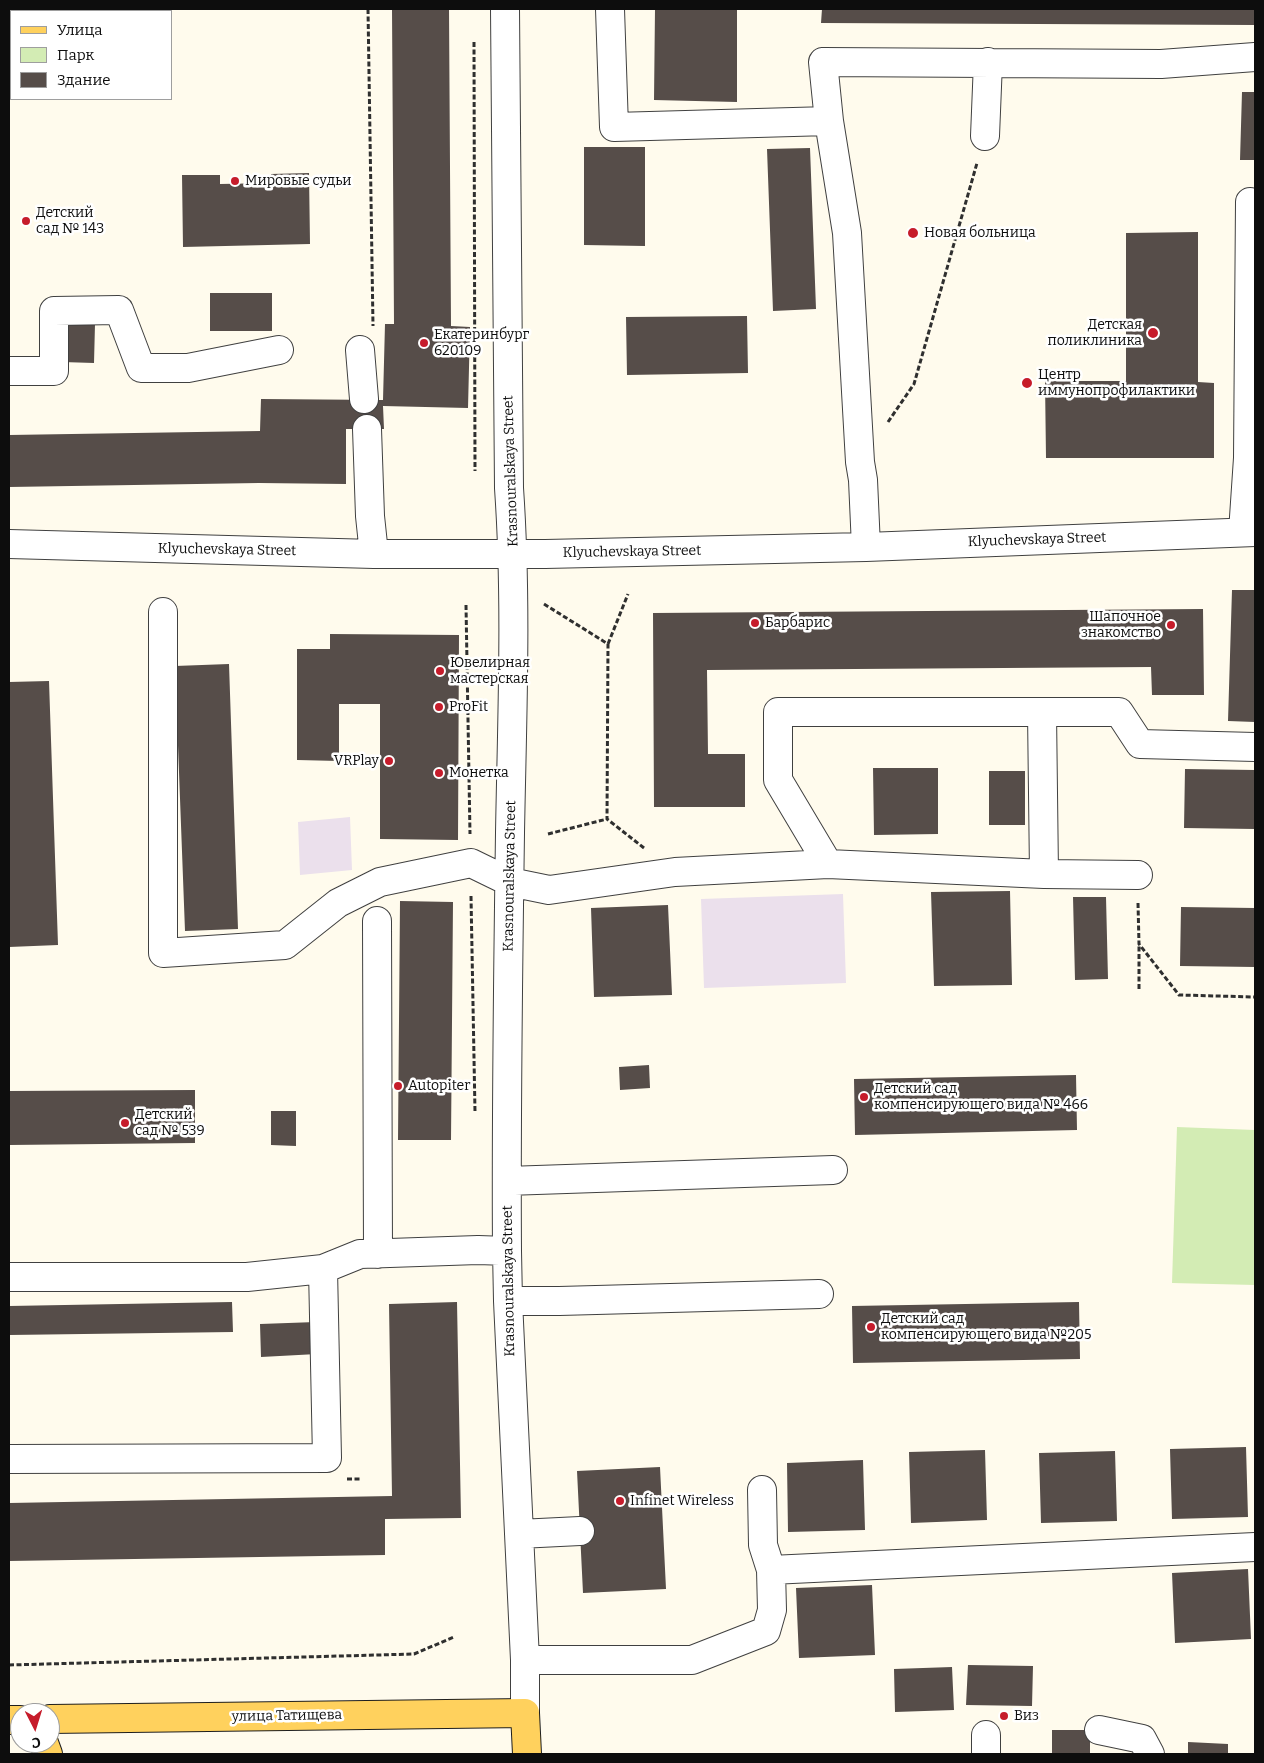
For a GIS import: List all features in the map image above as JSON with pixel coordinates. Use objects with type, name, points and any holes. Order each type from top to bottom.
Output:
[{"type":"main road","name":"улица Татищева","points":[[60,1719],[525,1713]]},
{"type":"main road","points":[[525,1713],[527,1754]]},
{"type":"street","name":"Krasnouralskaya Street","points":[[505,9],[509,488],[514,604],[507,1251],[525,1660],[525,1713]]},
{"type":"street","points":[[610,9],[614,127],[829,121]]},
{"type":"street","points":[[866,546],[847,233],[829,121],[823,62],[1161,64],[1255,57]]},
{"type":"street","points":[[985,136],[988,62]]},
{"type":"street","points":[[1249,532],[1248,458],[1252,359],[1250,202]]},
{"type":"street","points":[[9,371],[54,371],[54,311],[118,310],[141,368],[188,368],[279,350]]},
{"type":"street","points":[[360,350],[364,400]]},
{"type":"street","points":[[367,429],[370,516],[374,554]]},
{"type":"street","name":"Klyuchevskaya Street","points":[[9,544],[374,554],[513,554],[866,546],[1249,532]]},
{"type":"street","points":[[163,612],[163,953],[285,945],[338,903],[380,882],[471,863],[510,882],[549,890],[675,872],[828,864],[1044,874],[1138,875]]},
{"type":"street","points":[[828,864],[778,780],[778,712],[1119,712],[1140,744],[1255,747]]},
{"type":"street","points":[[1042,712],[1044,874]]},
{"type":"street","points":[[377,921],[378,1254]]},
{"type":"street","points":[[507,1180],[833,1170]]},
{"type":"street","points":[[9,1277],[247,1277],[323,1269],[360,1254],[478,1250],[507,1251]]},
{"type":"street","points":[[9,1459],[327,1458],[323,1269]]},
{"type":"street","points":[[508,1302],[819,1294]]},
{"type":"street","points":[[525,1660],[692,1660],[766,1631],[772,1610],[771,1570],[763,1545],[762,1490]]},
{"type":"street","points":[[518,1534],[580,1531]]},
{"type":"street","points":[[771,1570],[1255,1547]]},
{"type":"street","points":[[1099,1730],[1142,1739],[1150,1754]]},
{"type":"path","points":[[360,350],[373,341],[368,9]]},
{"type":"path","points":[[474,38],[475,471]]},
{"type":"path","points":[[887,423],[914,384],[985,136]]},
{"type":"path","points":[[607,819],[608,644],[628,594]]},
{"type":"path","points":[[544,604],[608,644]]},
{"type":"path","points":[[466,605],[476,1121]]},
{"type":"path","points":[[548,834],[607,819]]},
{"type":"path","points":[[607,819],[675,872]]},
{"type":"path","points":[[1138,875],[1139,989]]},
{"type":"path","points":[[1139,944],[1179,995],[1255,997]]},
{"type":"path","points":[[9,1665],[414,1654],[454,1637]]},
{"type":"shaded area","points":[[350,817],[352,870],[300,875],[298,822]]},
{"type":"shaded area","points":[[843,894],[846,983],[704,988],[701,899]]},
{"type":"green space","points":[[1177,1127],[1255,1130],[1255,1285],[1172,1283]]},
{"type":"building","points":[[392,9],[449,9],[451,326],[470,327],[468,408],[383,406],[384,429],[346,429],[346,484],[259,483],[9,487],[9,435],[260,431],[261,399],[383,400],[385,324],[394,324]]},
{"type":"building","points":[[655,9],[737,9],[737,102],[654,100]]},
{"type":"building","points":[[822,9],[1255,9],[1255,25],[821,23]]},
{"type":"building","points":[[1242,92],[1255,92],[1255,160],[1240,160]]},
{"type":"building","points":[[584,147],[645,147],[645,246],[584,245]]},
{"type":"building","points":[[810,148],[816,309],[773,311],[767,149]]},
{"type":"building","points":[[309,173],[310,244],[183,247],[182,175],[220,175],[220,184],[271,183],[271,174]]},
{"type":"building","points":[[1198,232],[1198,382],[1214,383],[1214,458],[1046,458],[1045,381],[1126,381],[1126,233]]},
{"type":"building","points":[[210,293],[272,293],[272,331],[210,331]]},
{"type":"building","points":[[747,316],[748,373],[627,375],[626,317]]},
{"type":"building","points":[[63,323],[95,324],[94,363],[62,362]]},
{"type":"building","points":[[1232,590],[1255,590],[1255,722],[1228,721]]},
{"type":"building","points":[[1203,609],[1204,695],[1152,695],[1151,667],[707,670],[708,754],[745,754],[745,807],[654,807],[653,613]]},
{"type":"building","points":[[330,634],[459,635],[458,840],[380,839],[380,704],[339,704],[339,761],[297,760],[297,649],[330,649]]},
{"type":"building","points":[[229,664],[238,929],[185,931],[175,666]]},
{"type":"building","points":[[49,681],[58,945],[9,947],[9,682]]},
{"type":"building","points":[[873,768],[938,768],[938,834],[874,835]]},
{"type":"building","points":[[1185,769],[1255,770],[1255,829],[1184,828]]},
{"type":"building","points":[[989,771],[1025,771],[1025,825],[989,825]]},
{"type":"building","points":[[1010,891],[1012,985],[934,986],[931,892]]},
{"type":"building","points":[[1073,897],[1106,897],[1108,979],[1075,980]]},
{"type":"building","points":[[400,901],[453,902],[451,1140],[398,1140]]},
{"type":"building","points":[[668,905],[672,995],[594,997],[591,908]]},
{"type":"building","points":[[1181,907],[1255,908],[1255,967],[1180,966]]},
{"type":"building","points":[[649,1065],[650,1088],[620,1090],[619,1067]]},
{"type":"building","points":[[1076,1075],[1077,1130],[855,1135],[854,1079]]},
{"type":"building","points":[[195,1090],[195,1143],[9,1145],[9,1091]]},
{"type":"building","points":[[271,1111],[296,1111],[296,1146],[271,1145]]},
{"type":"building","points":[[232,1302],[233,1332],[9,1335],[9,1306]]},
{"type":"building","points":[[457,1302],[461,1518],[385,1519],[385,1555],[9,1561],[9,1503],[392,1496],[389,1304]]},
{"type":"building","points":[[1079,1302],[1080,1359],[853,1363],[852,1306]]},
{"type":"building","points":[[316,1322],[317,1354],[261,1357],[260,1324]]},
{"type":"building","points":[[1246,1447],[1248,1517],[1172,1519],[1170,1449]]},
{"type":"building","points":[[985,1450],[987,1520],[911,1523],[909,1452]]},
{"type":"building","points":[[1115,1451],[1117,1521],[1041,1523],[1039,1453]]},
{"type":"building","points":[[863,1460],[865,1530],[788,1532],[787,1463]]},
{"type":"building","name":"Infinet Wireless","points":[[660,1467],[666,1589],[583,1593],[577,1471]]},
{"type":"building","points":[[1248,1569],[1251,1639],[1175,1643],[1172,1573]]},
{"type":"building","points":[[872,1585],[875,1655],[799,1658],[796,1588]]},
{"type":"building","points":[[968,1665],[1033,1666],[1032,1706],[966,1705]]},
{"type":"building","points":[[952,1667],[954,1710],[895,1712],[894,1669]]},
{"type":"building","points":[[1052,1730],[1090,1730],[1090,1754],[1052,1754]]},
{"type":"building","points":[[1188,1742],[1228,1744],[1228,1754],[1188,1754]]},
{"type":"place","name":"Мировые судьи","points":[[235,181]]},
{"type":"place","name":"Детский сад № 143","points":[[26,221]]},
{"type":"place","name":"Новая больница","points":[[913,233]]},
{"type":"place","name":"Детская поликлиника","points":[[1153,333]]},
{"type":"place","name":"Екатеринбург 620109","points":[[424,343]]},
{"type":"place","name":"Центр иммунопрофилактики","points":[[1027,383]]},
{"type":"place","name":"Барбарис","points":[[755,623]]},
{"type":"place","name":"Шапочное знакомство","points":[[1171,625]]},
{"type":"place","name":"Ювелирная мастерская","points":[[440,671]]},
{"type":"place","name":"ProFit","points":[[439,707]]},
{"type":"place","name":"VRPlay","points":[[389,761]]},
{"type":"place","name":"Монетка","points":[[439,773]]},
{"type":"place","name":"Autopiter","points":[[398,1086]]},
{"type":"place","name":"Детский сад компенсирующего вида № 466","points":[[864,1097]]},
{"type":"place","name":"Детский сад № 539","points":[[125,1123]]},
{"type":"place","name":"Детский сад компенсирующего вида №205","points":[[871,1327]]},
{"type":"place","name":"Infinet Wireless","points":[[620,1501]]},
{"type":"place","name":"Виз","points":[[1004,1716]]}]
